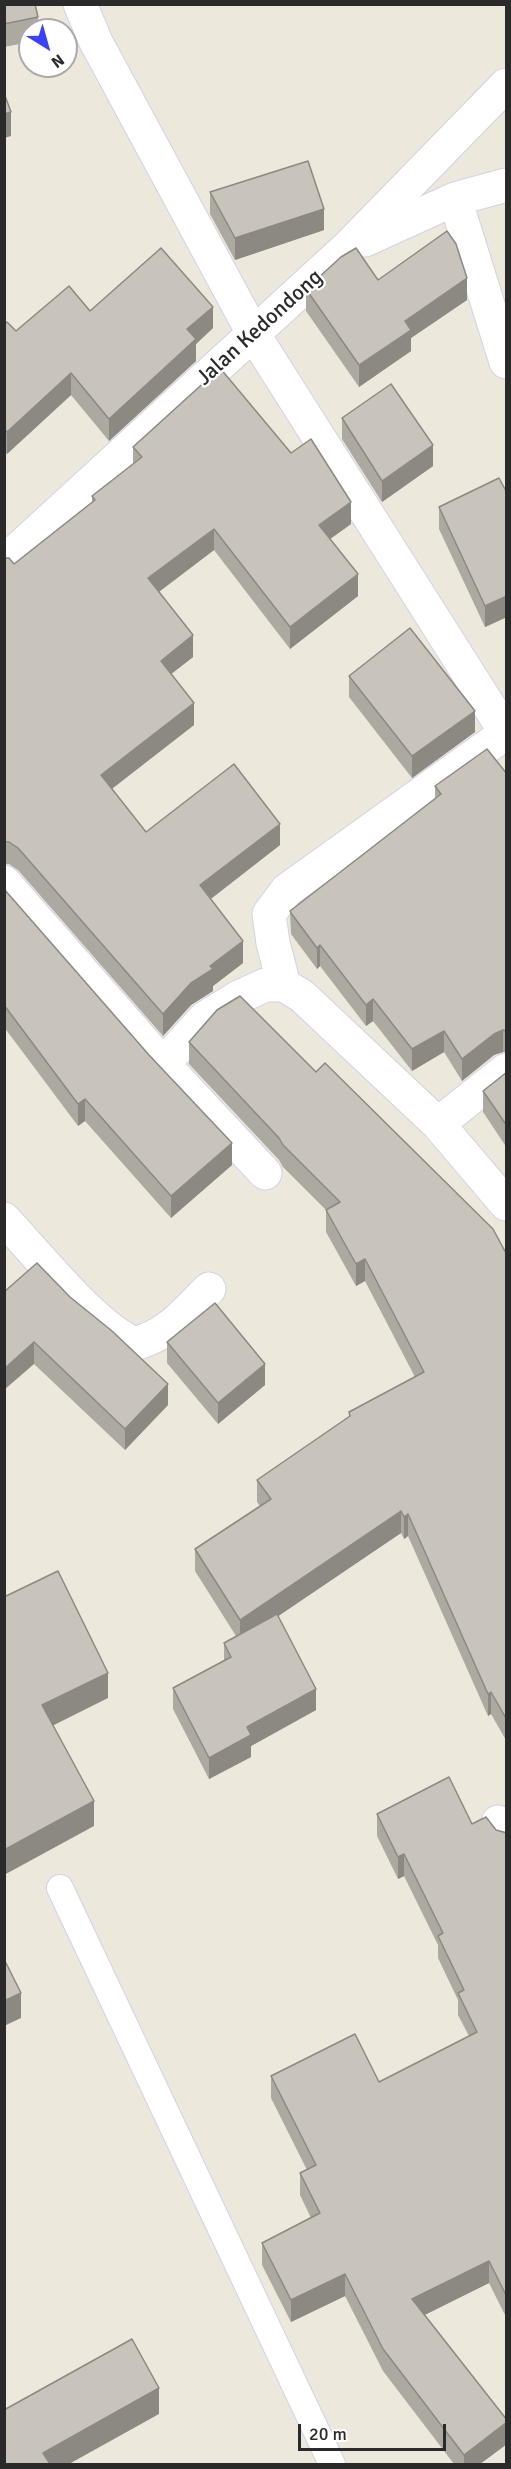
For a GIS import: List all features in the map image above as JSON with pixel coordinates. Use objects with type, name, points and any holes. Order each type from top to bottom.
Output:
[{"type":"street","points":[[80,4],[96,42],[254,335],[506,733],[287,890],[269,914],[273,943],[284,985]]},
{"type":"street","name":"Jalan Kedondong","points":[[4,562],[347,248],[507,85]]},
{"type":"street","points":[[347,248],[455,199],[507,186]]},
{"type":"street","points":[[455,199],[507,362]]},
{"type":"street","points":[[4,882],[163,1064],[265,1173]]},
{"type":"street","points":[[163,1064],[205,1018],[237,998],[265,985],[284,985],[302,996],[438,1124],[507,1204]]},
{"type":"street","points":[[438,1124],[507,1070]]},
{"type":"street","points":[[4,1219],[82,1303],[122,1338],[134,1344],[153,1339],[171,1326],[209,1289]]},
{"type":"lane","points":[[60,1888],[332,2464]]},
{"type":"building","points":[[4,4],[35,4],[38,17],[18,18],[18,21],[4,24]]},
{"type":"building","points":[[4,93],[11,112],[4,114]]},
{"type":"building","points":[[308,161],[324,209],[235,238],[210,192]]},
{"type":"building","points":[[447,231],[456,244],[467,278],[405,321],[411,330],[359,365],[306,289],[341,257],[356,248],[378,280]]},
{"type":"building","points":[[161,248],[213,307],[187,329],[196,339],[109,419],[71,373],[7,432],[4,429],[4,324],[7,322],[16,331],[69,286],[90,311]]},
{"type":"building","points":[[220,368],[291,453],[311,439],[351,502],[319,525],[358,574],[290,627],[214,529],[148,578],[193,635],[161,661],[194,703],[101,775],[146,832],[234,764],[280,824],[200,885],[243,941],[210,966],[213,969],[191,983],[163,1014],[18,848],[9,842],[4,842],[4,558],[9,558],[14,564],[95,500],[92,496],[142,457],[133,447]]},
{"type":"building","points":[[391,384],[433,445],[382,481],[342,418]]},
{"type":"building","points":[[499,478],[507,493],[507,596],[485,606],[439,507]]},
{"type":"building","points":[[410,628],[475,711],[412,756],[349,676]]},
{"type":"building","points":[[487,749],[507,774],[507,1031],[503,1030],[494,1034],[462,1059],[444,1031],[412,1049],[373,999],[366,1005],[320,945],[317,948],[290,911],[441,794],[435,786]]},
{"type":"building","points":[[4,889],[149,1055],[232,1143],[171,1196],[85,1099],[78,1104],[4,1005]]},
{"type":"building","points":[[240,996],[316,1072],[325,1063],[493,1229],[507,1255],[507,1720],[491,1692],[488,1694],[408,1514],[404,1517],[401,1511],[240,1620],[195,1549],[271,1499],[257,1480],[350,1416],[349,1412],[424,1372],[365,1259],[356,1264],[326,1210],[340,1202],[283,1145],[189,1042],[217,1010]]},
{"type":"building","points":[[507,1072],[507,1126],[483,1091]]},
{"type":"building","points":[[37,1263],[70,1297],[112,1331],[168,1384],[125,1429],[34,1342],[4,1369],[4,1292]]},
{"type":"building","points":[[215,1303],[265,1364],[218,1403],[167,1342]]},
{"type":"building","points":[[58,1571],[108,1673],[42,1705],[94,1801],[4,1850],[4,1597]]},
{"type":"building","points":[[277,1614],[316,1689],[247,1727],[251,1735],[209,1758],[173,1688],[231,1657],[224,1643]]},
{"type":"building","points":[[449,1777],[472,1824],[486,1817],[496,1830],[507,1833],[507,2297],[489,2261],[412,2299],[507,2420],[464,2455],[383,2349],[345,2274],[291,2300],[262,2243],[320,2213],[300,2173],[316,2165],[271,2076],[355,2034],[379,2082],[477,2032],[458,1993],[464,1990],[438,1936],[443,1933],[404,1854],[398,1857],[377,1814]]},
{"type":"building","points":[[4,1959],[21,1993],[4,2001]]},
{"type":"building","points":[[132,2339],[159,2388],[43,2453],[50,2464],[4,2464],[4,2410]]}]
